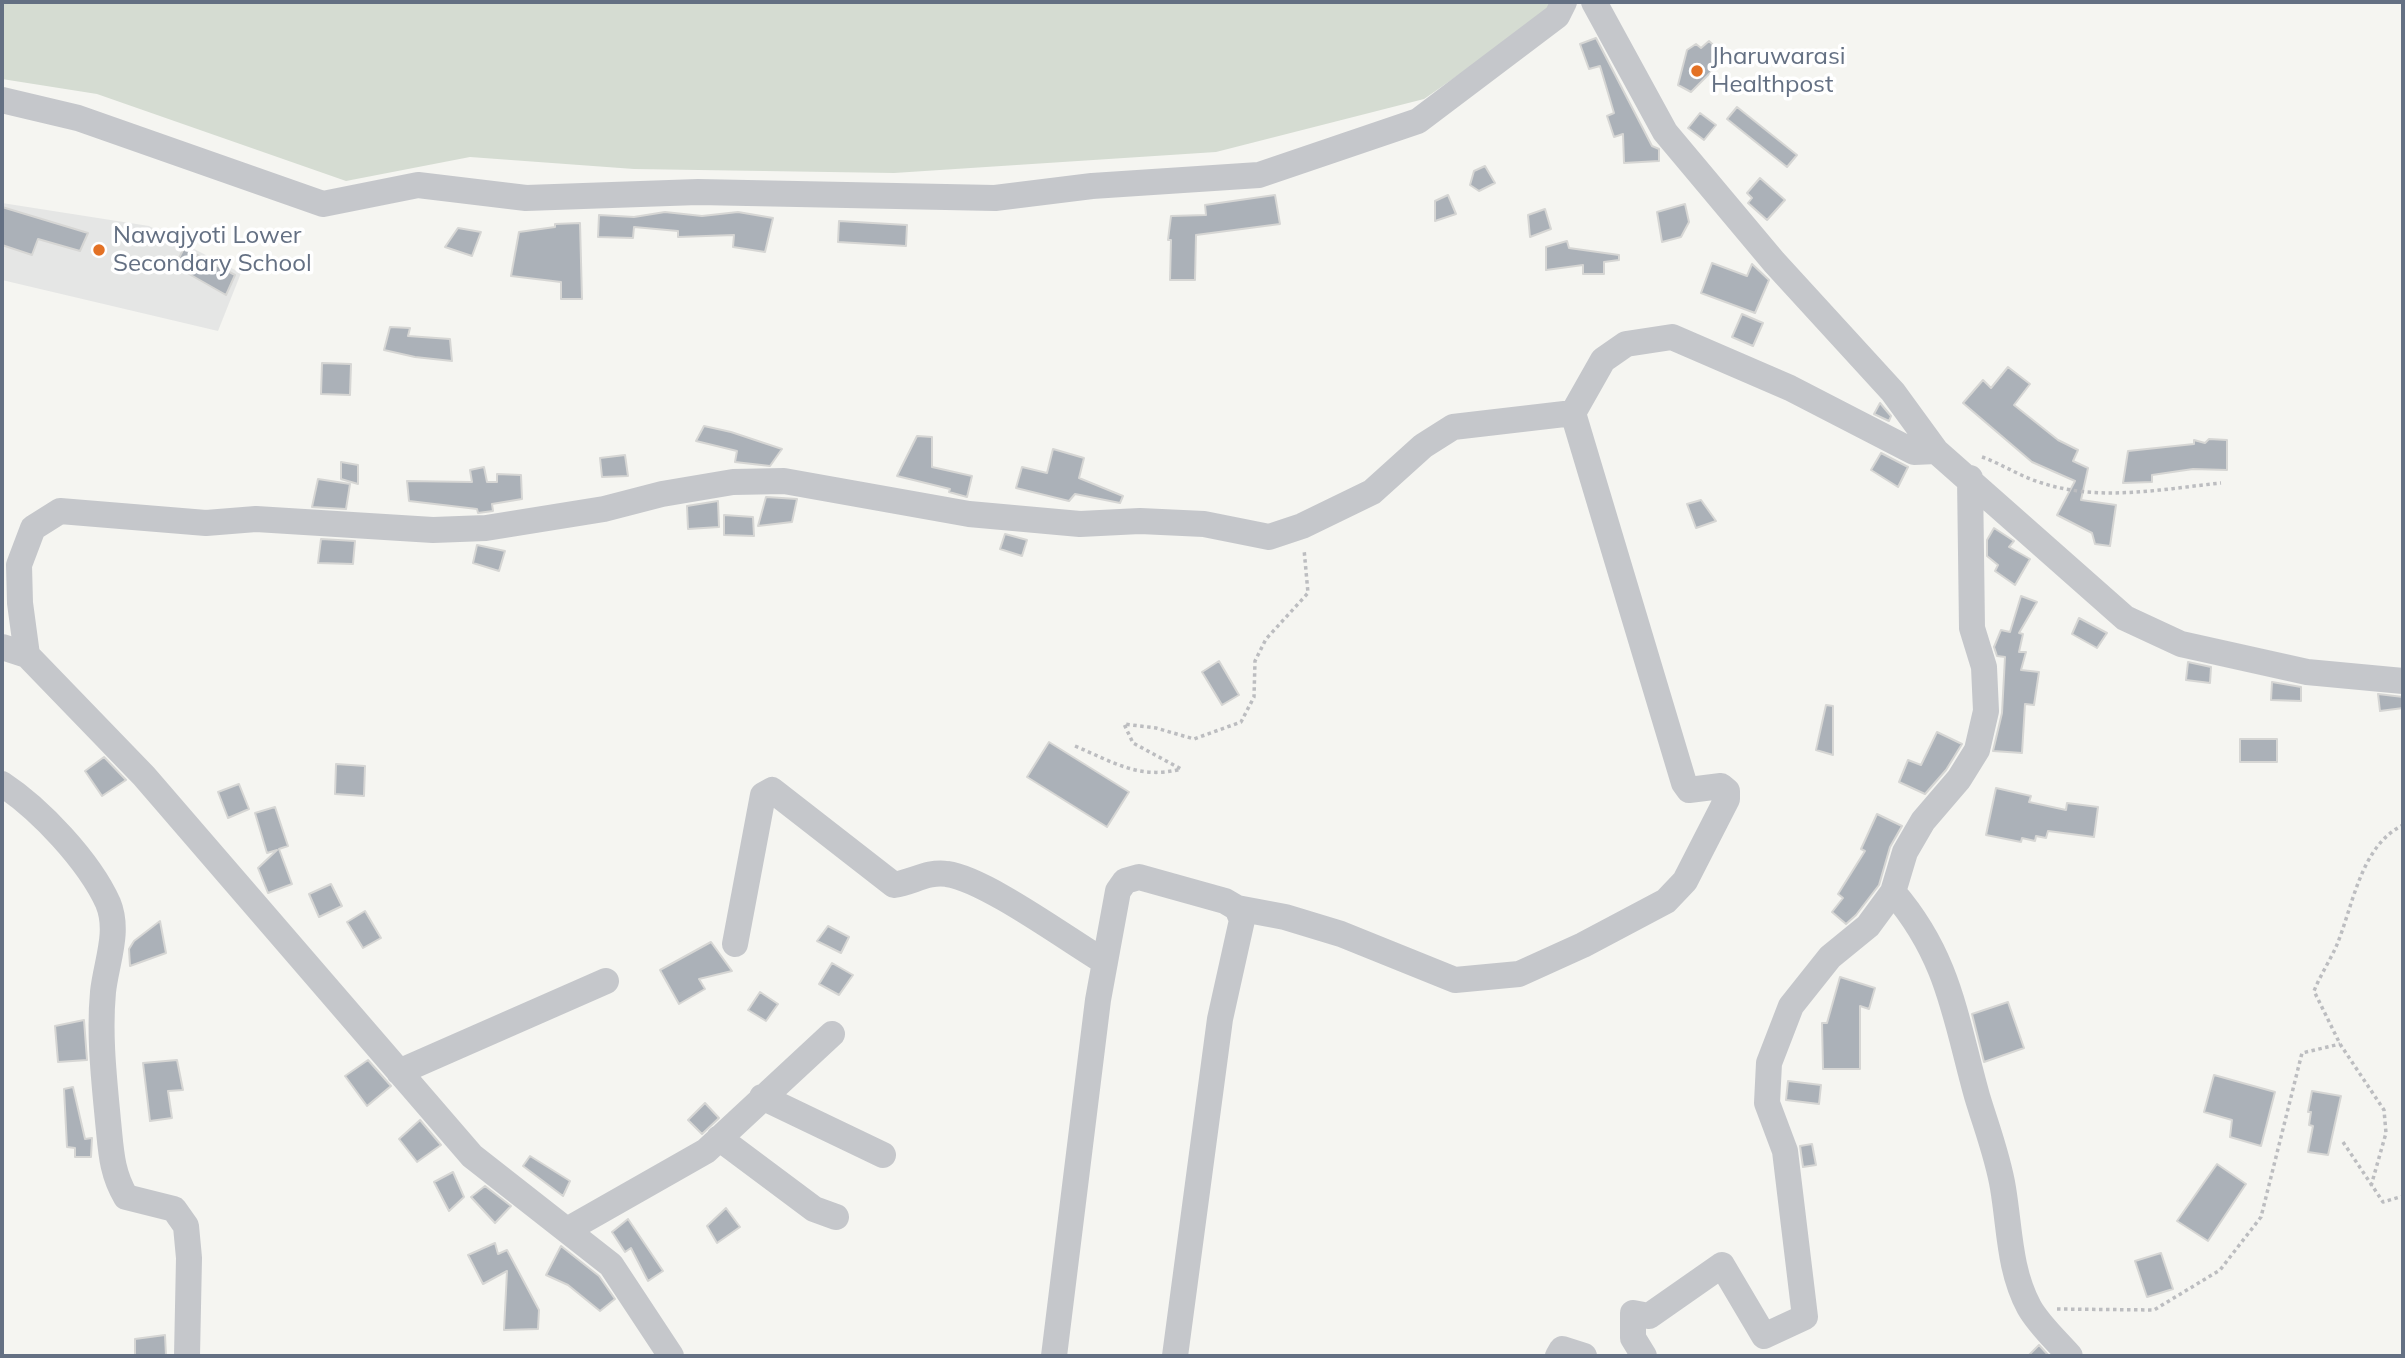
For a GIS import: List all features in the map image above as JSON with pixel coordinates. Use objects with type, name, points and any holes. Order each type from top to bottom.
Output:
[{"type":"street","points":[[2,100],[78,118],[323,204],[418,185],[526,198],[698,192],[995,198],[1092,186],[1259,175],[1418,121],[1557,16],[1564,2]]},
{"type":"street","points":[[1594,2],[1665,132],[1774,262],[1893,393],[1936,451]]},
{"type":"street","points":[[1054,1356],[1105,962],[1118,891],[1125,881],[1139,877],[1225,901],[1237,908],[1285,917],[1340,934],[1455,980],[1519,974],[1583,946],[1666,901],[1685,881],[1727,799],[1727,791],[1721,786],[1689,790],[1684,783],[1573,413],[1603,360],[1626,344],[1672,337],[1790,388],[1914,452],[1936,451],[1974,467],[2125,618],[2180,644],[2307,672],[2403,681]]},
{"type":"street","points":[[27,655],[20,603],[19,565],[33,528],[60,511],[206,523],[256,519],[433,530],[485,528],[604,509],[663,494],[733,482],[784,481],[969,514],[1080,524],[1140,521],[1204,524],[1269,537],[1302,526],[1373,492],[1423,446],[1453,427],[1573,413]]},
{"type":"street","points":[[1644,1356],[1633,1338],[1633,1313],[1649,1316],[1722,1265],[1764,1336],[1805,1317],[1785,1151],[1767,1103],[1769,1063],[1791,1006],[1830,957],[1868,926],[1893,892],[1905,852],[1923,821],[1959,779],[1977,750],[1986,711],[1984,667],[1972,628],[1974,467]]},
{"type":"street","points":[[2,647],[27,655],[144,776],[471,1156],[611,1265],[671,1356]]},
{"type":"street","points":[[2,784],[40,813],[75,854],[108,904],[113,944],[103,992],[102,1059],[114,1178],[126,1198],[174,1209],[186,1226],[187,1356]]},
{"type":"street","points":[[735,944],[763,795],[772,790],[894,885],[923,875],[946,873],[973,882],[1105,962]]},
{"type":"street","points":[[1893,892],[1912,914],[1933,947],[1947,984],[2003,1188],[2006,1231],[2015,1275],[2031,1309],[2070,1356]]},
{"type":"street","points":[[1175,1356],[1220,1019],[1242,920],[1237,908]]},
{"type":"street","points":[[399,1072],[607,981]]},
{"type":"street","points":[[567,1230],[706,1151],[832,1034]]},
{"type":"street","points":[[762,1097],[883,1155]]},
{"type":"street","points":[[719,1138],[806,1203],[836,1217]]},
{"type":"street","points":[[1558,1356],[1562,1349],[1584,1356]]},
{"type":"path","points":[[1974,467],[2042,483],[2122,494],[2221,483]]},
{"type":"path","points":[[1075,746],[1122,766],[1158,775],[1181,769],[1133,743],[1124,724],[1156,728],[1194,739],[1241,722],[1254,697],[1255,661],[1266,639],[1308,593],[1302,526]]},
{"type":"path","points":[[2371,1186],[2386,1133],[2384,1110],[2340,1044],[2314,991],[2336,947],[2365,870],[2390,832],[2403,825]]},
{"type":"path","points":[[2031,1309],[2154,1310],[2220,1270],[2261,1217],[2302,1053],[2340,1044]]},
{"type":"path","points":[[2343,1142],[2383,1202],[2403,1196]]},
{"type":"shaded area","points":[[2,2],[1563,2],[1424,99],[1216,152],[894,173],[634,169],[470,157],[346,181],[97,94],[2,79]]},
{"type":"shaded area","name":"Nawajyoti Lower Secondary School","points":[[2,203],[149,226],[241,273],[218,331],[2,280]]},
{"type":"building","points":[[1596,38],[1652,146],[1659,149],[1659,161],[1624,163],[1623,134],[1614,137],[1607,116],[1614,113],[1600,66],[1589,69],[1580,44]]},
{"type":"building","name":"Jharuwarasi Healthpost","points":[[1709,41],[1726,57],[1691,92],[1678,85],[1687,50],[1696,44],[1701,48]]},
{"type":"building","points":[[1737,107],[1797,155],[1787,167],[1727,119]]},
{"type":"building","points":[[1700,113],[1716,125],[1704,140],[1688,128]]},
{"type":"building","points":[[1485,166],[1495,183],[1479,191],[1470,185],[1474,171]]},
{"type":"building","points":[[1760,178],[1785,200],[1767,220],[1748,203],[1752,198],[1747,193]]},
{"type":"building","points":[[1275,195],[1280,224],[1196,235],[1195,280],[1170,280],[1171,240],[1168,240],[1171,216],[1206,215],[1205,205]]},
{"type":"building","points":[[1448,195],[1456,214],[1435,221],[1435,201]]},
{"type":"building","points":[[1685,204],[1689,222],[1681,237],[1662,242],[1657,212]]},
{"type":"building","points":[[2,207],[88,233],[80,251],[38,239],[32,255],[2,245]]},
{"type":"building","points":[[1545,209],[1551,229],[1530,237],[1528,215]]},
{"type":"building","points":[[665,212],[702,216],[738,212],[773,218],[765,252],[733,247],[734,235],[678,237],[678,231],[634,227],[633,238],[598,237],[599,215],[634,217]]},
{"type":"building","points":[[839,221],[907,225],[906,246],[838,242]]},
{"type":"building","points":[[580,223],[582,299],[561,299],[561,282],[511,276],[519,232],[555,227],[555,224]]},
{"type":"building","points":[[458,228],[481,232],[472,256],[445,247]]},
{"type":"building","points":[[1567,241],[1569,248],[1619,255],[1619,260],[1604,262],[1604,274],[1583,274],[1583,265],[1546,270],[1546,247]]},
{"type":"building","points":[[184,248],[235,275],[226,295],[175,266]]},
{"type":"building","points":[[1712,263],[1747,276],[1752,264],[1769,280],[1755,313],[1701,293]]},
{"type":"building","points":[[1742,314],[1763,323],[1753,346],[1732,337]]},
{"type":"building","points":[[390,327],[410,328],[408,336],[450,339],[452,361],[384,350]]},
{"type":"building","points":[[322,363],[351,364],[350,395],[321,394]]},
{"type":"building","points":[[2008,367],[2030,384],[2014,405],[2058,440],[2078,450],[2073,461],[2088,468],[2081,500],[2116,505],[2110,546],[2095,544],[2092,533],[2057,515],[2075,481],[2032,462],[1963,403],[1983,380],[1991,388]]},
{"type":"building","points":[[1880,403],[1891,416],[1889,421],[1874,414]]},
{"type":"building","points":[[704,426],[782,449],[770,466],[735,462],[737,451],[696,441]]},
{"type":"building","points":[[917,436],[932,437],[932,467],[972,476],[967,497],[949,492],[950,489],[897,476]]},
{"type":"building","points":[[2209,439],[2227,440],[2227,470],[2193,469],[2152,475],[2152,482],[2123,483],[2128,451],[2194,444],[2194,440],[2205,443]]},
{"type":"building","points":[[1053,449],[1084,458],[1079,478],[1123,496],[1120,503],[1075,494],[1069,501],[1016,488],[1022,467],[1047,473]]},
{"type":"building","points":[[1881,453],[1908,467],[1898,487],[1871,470]]},
{"type":"building","points":[[625,455],[628,476],[602,477],[600,458]]},
{"type":"building","points":[[341,462],[358,465],[358,484],[341,479]]},
{"type":"building","points":[[484,467],[487,482],[497,482],[497,474],[521,475],[522,499],[492,504],[493,511],[478,513],[477,509],[409,501],[407,481],[472,482],[470,470]]},
{"type":"building","points":[[318,479],[350,484],[346,509],[312,507]]},
{"type":"building","points":[[766,497],[797,499],[792,522],[758,526]]},
{"type":"building","points":[[1701,500],[1716,521],[1696,528],[1687,504]]},
{"type":"building","points":[[718,501],[719,527],[688,529],[687,506]]},
{"type":"building","points":[[724,515],[753,517],[754,536],[724,535]]},
{"type":"building","points":[[1994,528],[2014,541],[2009,547],[2030,559],[2015,585],[1995,571],[1998,565],[1987,556],[1987,540]]},
{"type":"building","points":[[1005,534],[1027,540],[1022,556],[1000,549]]},
{"type":"building","points":[[321,539],[355,541],[353,564],[318,563]]},
{"type":"building","points":[[477,545],[505,551],[499,571],[473,563]]},
{"type":"building","points":[[2021,596],[2037,602],[2019,633],[2023,634],[2019,652],[2026,652],[2021,670],[2039,672],[2034,705],[2025,704],[2022,753],[1993,751],[2002,713],[2005,657],[1997,656],[1994,647],[2001,630],[2010,632]]},
{"type":"building","points":[[2079,618],[2107,633],[2097,648],[2072,634]]},
{"type":"building","points":[[1219,661],[1239,695],[1222,705],[1202,672]]},
{"type":"building","points":[[2188,662],[2211,667],[2210,683],[2186,680]]},
{"type":"building","points":[[2272,682],[2301,687],[2301,701],[2271,700]]},
{"type":"building","points":[[2378,694],[2403,697],[2403,708],[2380,711]]},
{"type":"building","points":[[1826,705],[1833,706],[1833,755],[1816,750]]},
{"type":"building","points":[[1937,732],[1962,744],[1946,770],[1925,794],[1899,782],[1908,760],[1921,765]]},
{"type":"building","points":[[2240,739],[2277,739],[2277,762],[2240,762]]},
{"type":"building","points":[[1049,742],[1129,792],[1107,827],[1027,777]]},
{"type":"building","points":[[104,757],[126,780],[102,796],[85,771]]},
{"type":"building","points":[[336,764],[365,766],[364,796],[335,794]]},
{"type":"building","points":[[239,784],[249,809],[228,818],[218,792]]},
{"type":"building","points":[[1996,788],[2031,796],[2029,802],[2066,810],[2067,803],[2098,807],[2094,837],[2048,831],[2046,838],[2036,836],[2035,841],[2022,838],[2021,842],[1986,835]]},
{"type":"building","points":[[275,807],[288,846],[279,849],[292,884],[268,893],[258,868],[277,850],[267,853],[255,813]]},
{"type":"building","points":[[1877,814],[1902,826],[1890,847],[1879,885],[1846,924],[1832,912],[1843,898],[1838,894],[1865,851],[1861,849]]},
{"type":"building","points":[[331,884],[342,906],[319,917],[309,894]]},
{"type":"building","points":[[365,911],[381,938],[363,948],[347,922]]},
{"type":"building","points":[[160,921],[166,953],[130,966],[129,949],[134,941]]},
{"type":"building","points":[[828,926],[849,937],[841,953],[817,941]]},
{"type":"building","points":[[711,942],[732,971],[699,979],[705,989],[679,1004],[660,970]]},
{"type":"building","points":[[832,963],[853,975],[839,995],[819,984]]},
{"type":"building","points":[[1840,977],[1875,988],[1869,1009],[1860,1006],[1860,1069],[1823,1069],[1822,1023],[1827,1023]]},
{"type":"building","points":[[760,992],[778,1004],[766,1021],[748,1010]]},
{"type":"building","points":[[2008,1002],[2024,1048],[1984,1062],[1972,1014]]},
{"type":"building","points":[[84,1020],[87,1060],[58,1062],[55,1026]]},
{"type":"building","points":[[177,1060],[183,1090],[168,1091],[172,1118],[150,1121],[143,1063]]},
{"type":"building","points":[[368,1060],[391,1086],[367,1106],[345,1076]]},
{"type":"building","points":[[2214,1075],[2275,1092],[2261,1146],[2230,1137],[2232,1120],[2204,1112]]},
{"type":"building","points":[[1788,1081],[1821,1085],[1819,1104],[1786,1100]]},
{"type":"building","points":[[73,1087],[85,1139],[92,1138],[91,1157],[75,1157],[75,1148],[67,1147],[64,1089]]},
{"type":"building","points":[[2312,1091],[2341,1096],[2328,1155],[2308,1152],[2313,1126],[2309,1125],[2311,1112],[2308,1112]]},
{"type":"building","points":[[705,1103],[719,1118],[702,1134],[688,1120]]},
{"type":"building","points":[[420,1120],[441,1145],[417,1162],[399,1139]]},
{"type":"building","points":[[1812,1144],[1816,1165],[1803,1167],[1800,1146]]},
{"type":"building","points":[[530,1156],[570,1181],[563,1196],[523,1166]]},
{"type":"building","points":[[2217,1164],[2246,1184],[2208,1241],[2177,1221]]},
{"type":"building","points":[[453,1172],[464,1197],[449,1211],[434,1182]]},
{"type":"building","points":[[485,1186],[511,1206],[495,1223],[471,1197]]},
{"type":"building","points":[[726,1208],[740,1227],[717,1243],[707,1226]]},
{"type":"building","points":[[628,1219],[663,1271],[648,1281],[631,1248],[625,1252],[612,1232]]},
{"type":"building","points":[[495,1243],[498,1254],[507,1250],[539,1310],[538,1329],[504,1330],[507,1271],[483,1284],[468,1255]]},
{"type":"building","points":[[561,1246],[599,1276],[615,1299],[600,1311],[568,1285],[546,1275]]},
{"type":"building","points":[[2161,1253],[2173,1289],[2147,1297],[2135,1261]]},
{"type":"building","points":[[165,1335],[166,1356],[135,1356],[135,1339]]},
{"type":"building","points":[[2039,1345],[2049,1356],[2028,1356]]},
{"type":"place","name":"Jharuwarasi Healthpost","points":[[1697,71]]},
{"type":"place","name":"Nawajyoti Lower Secondary School","points":[[99,250]]}]
